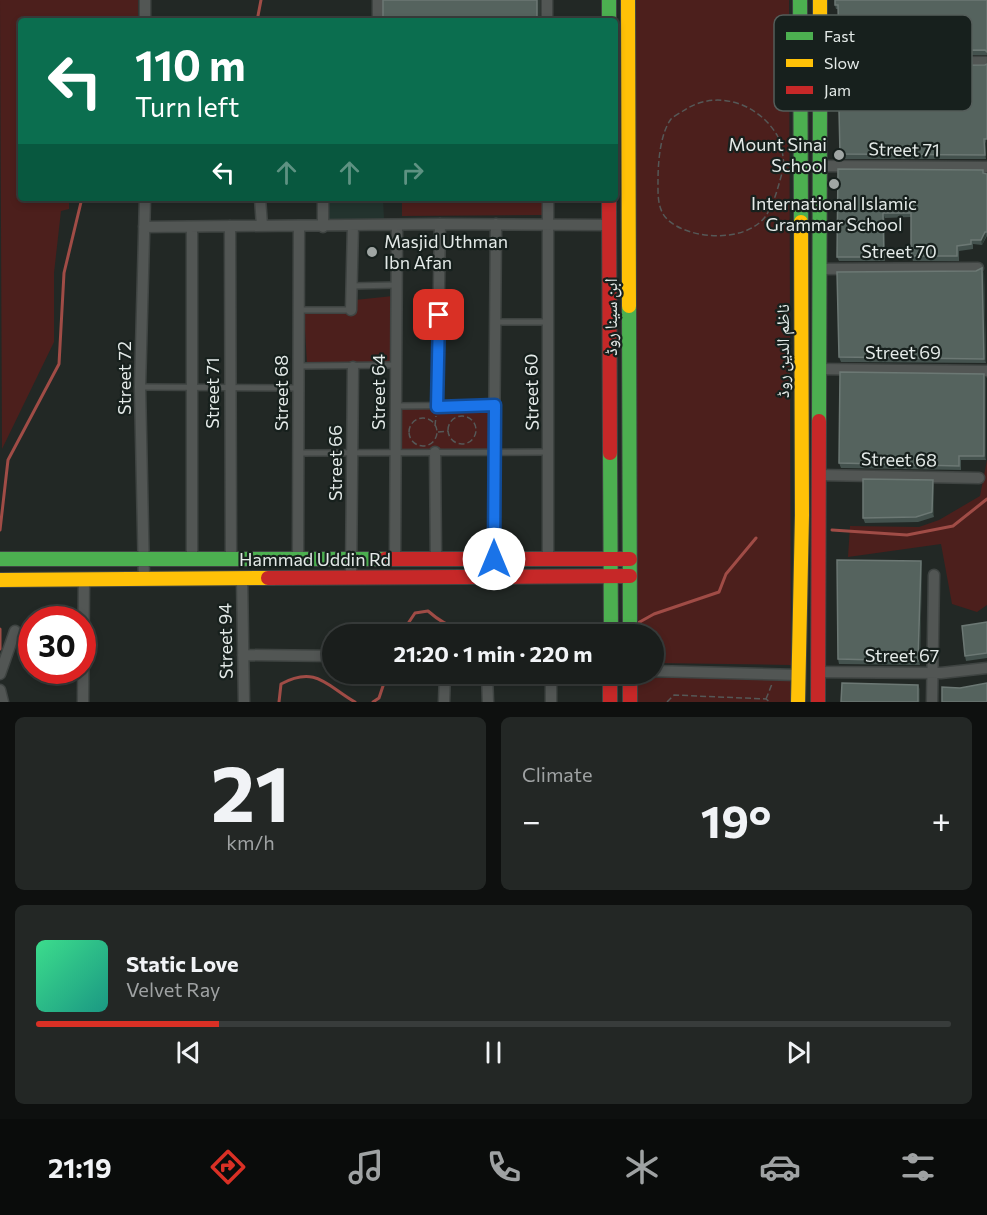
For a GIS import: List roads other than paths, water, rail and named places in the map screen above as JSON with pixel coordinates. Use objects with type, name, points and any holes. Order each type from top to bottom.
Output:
[{"type":"main road","points":[[609,0],[609,18]]},
{"type":"main road","name":"ابن سینا روڈ","points":[[628,0],[630,624]]},
{"type":"main road","name":"ناظم الدین روڈ","points":[[800,0],[800,14]]},
{"type":"main road","points":[[800,14],[820,7]]},
{"type":"main road","name":"ناظم الدین روڈ","points":[[798,702],[802,515],[800,111]]},
{"type":"main road","name":"ناظم الدین روڈ","points":[[818,702],[820,111]]},
{"type":"main road","name":"ابن سینا روڈ","points":[[609,201],[611,624]]},
{"type":"main road","points":[[802,515],[819,514]]},
{"type":"main road","name":"Hammad Uddin Rd","points":[[0,559],[630,559]]},
{"type":"main road","name":"Hammad Uddin Rd","points":[[0,580],[630,576]]},
{"type":"main road","points":[[610,684],[610,702]]},
{"type":"main road","points":[[630,684],[630,702]]},
{"type":"street","points":[[145,0],[145,18]]},
{"type":"street","points":[[378,0],[378,18]]},
{"type":"street","points":[[547,0],[547,18]]},
{"type":"street","points":[[972,62],[987,62]]},
{"type":"street","name":"Street 71","points":[[820,166],[987,167]]},
{"type":"street","name":"Street 72","points":[[144,579],[140,387],[145,201]]},
{"type":"street","points":[[260,201],[262,226]]},
{"type":"street","points":[[323,201],[323,227]]},
{"type":"street","name":"Street 60","points":[[548,201],[547,322],[550,452],[548,559]]},
{"type":"street","points":[[437,407],[440,224]]},
{"type":"street","points":[[493,577],[496,224]]},
{"type":"street","points":[[351,310],[353,225]]},
{"type":"street","points":[[144,227],[609,225]]},
{"type":"street","name":"Street 71","points":[[230,226],[231,559]]},
{"type":"street","name":"Street 64","points":[[395,559],[397,226]]},
{"type":"street","points":[[192,227],[190,387],[192,559]]},
{"type":"street","name":"Street 68","points":[[298,559],[299,227]]},
{"type":"street","name":"Street 70","points":[[820,269],[978,268]]},
{"type":"street","name":"Street 66","points":[[351,578],[353,367]]},
{"type":"street","name":"Street 69","points":[[819,369],[987,370]]},
{"type":"street","points":[[435,452],[436,559]]},
{"type":"street","name":"Street 68","points":[[820,476],[979,478]]},
{"type":"street","points":[[932,702],[934,575]]},
{"type":"street","name":"Street 94","points":[[242,579],[244,702]]},
{"type":"street","points":[[83,702],[84,580]]},
{"type":"street","points":[[0,674],[15,631]]},
{"type":"street","points":[[243,655],[322,656]]},
{"type":"street","name":"Street 67","points":[[818,672],[932,672],[987,668]]},
{"type":"street","points":[[664,671],[797,675]]},
{"type":"street","points":[[444,702],[445,684]]},
{"type":"street","points":[[488,684],[488,702]]},
{"type":"street","points":[[551,684],[551,702]]},
{"type":"street","points":[[0,690],[3,702]]},
{"type":"lane","points":[[351,286],[396,285]]},
{"type":"lane","points":[[299,310],[351,310]]},
{"type":"lane","points":[[495,322],[547,322]]},
{"type":"lane","points":[[298,366],[396,365]]},
{"type":"lane","points":[[140,387],[298,388]]},
{"type":"lane","points":[[396,406],[495,405]]},
{"type":"lane","points":[[298,453],[550,452]]},
{"type":"waterway","points":[[258,18],[261,0]]},
{"type":"waterway","points":[[0,530],[8,460],[59,364],[64,273],[81,201]]},
{"type":"waterway","points":[[832,530],[907,535],[953,526],[987,499]]},
{"type":"waterway","points":[[636,624],[654,614],[719,592],[726,574],[756,538]]},
{"type":"waterway","points":[[408,624],[415,613],[428,611],[445,624]]},
{"type":"waterway","points":[[0,629],[0,649]]},
{"type":"waterway","points":[[279,702],[281,684],[303,677],[321,680],[355,702]]},
{"type":"waterway","points":[[373,702],[379,698],[384,684]]},
{"type":"place","name":"Mount Sinai School","points":[[839,155]]},
{"type":"place","name":"International Islamic Grammar School","points":[[834,184]]},
{"type":"place","name":"Masjid Uthman Ibn Afan","points":[[372,252]]}]
